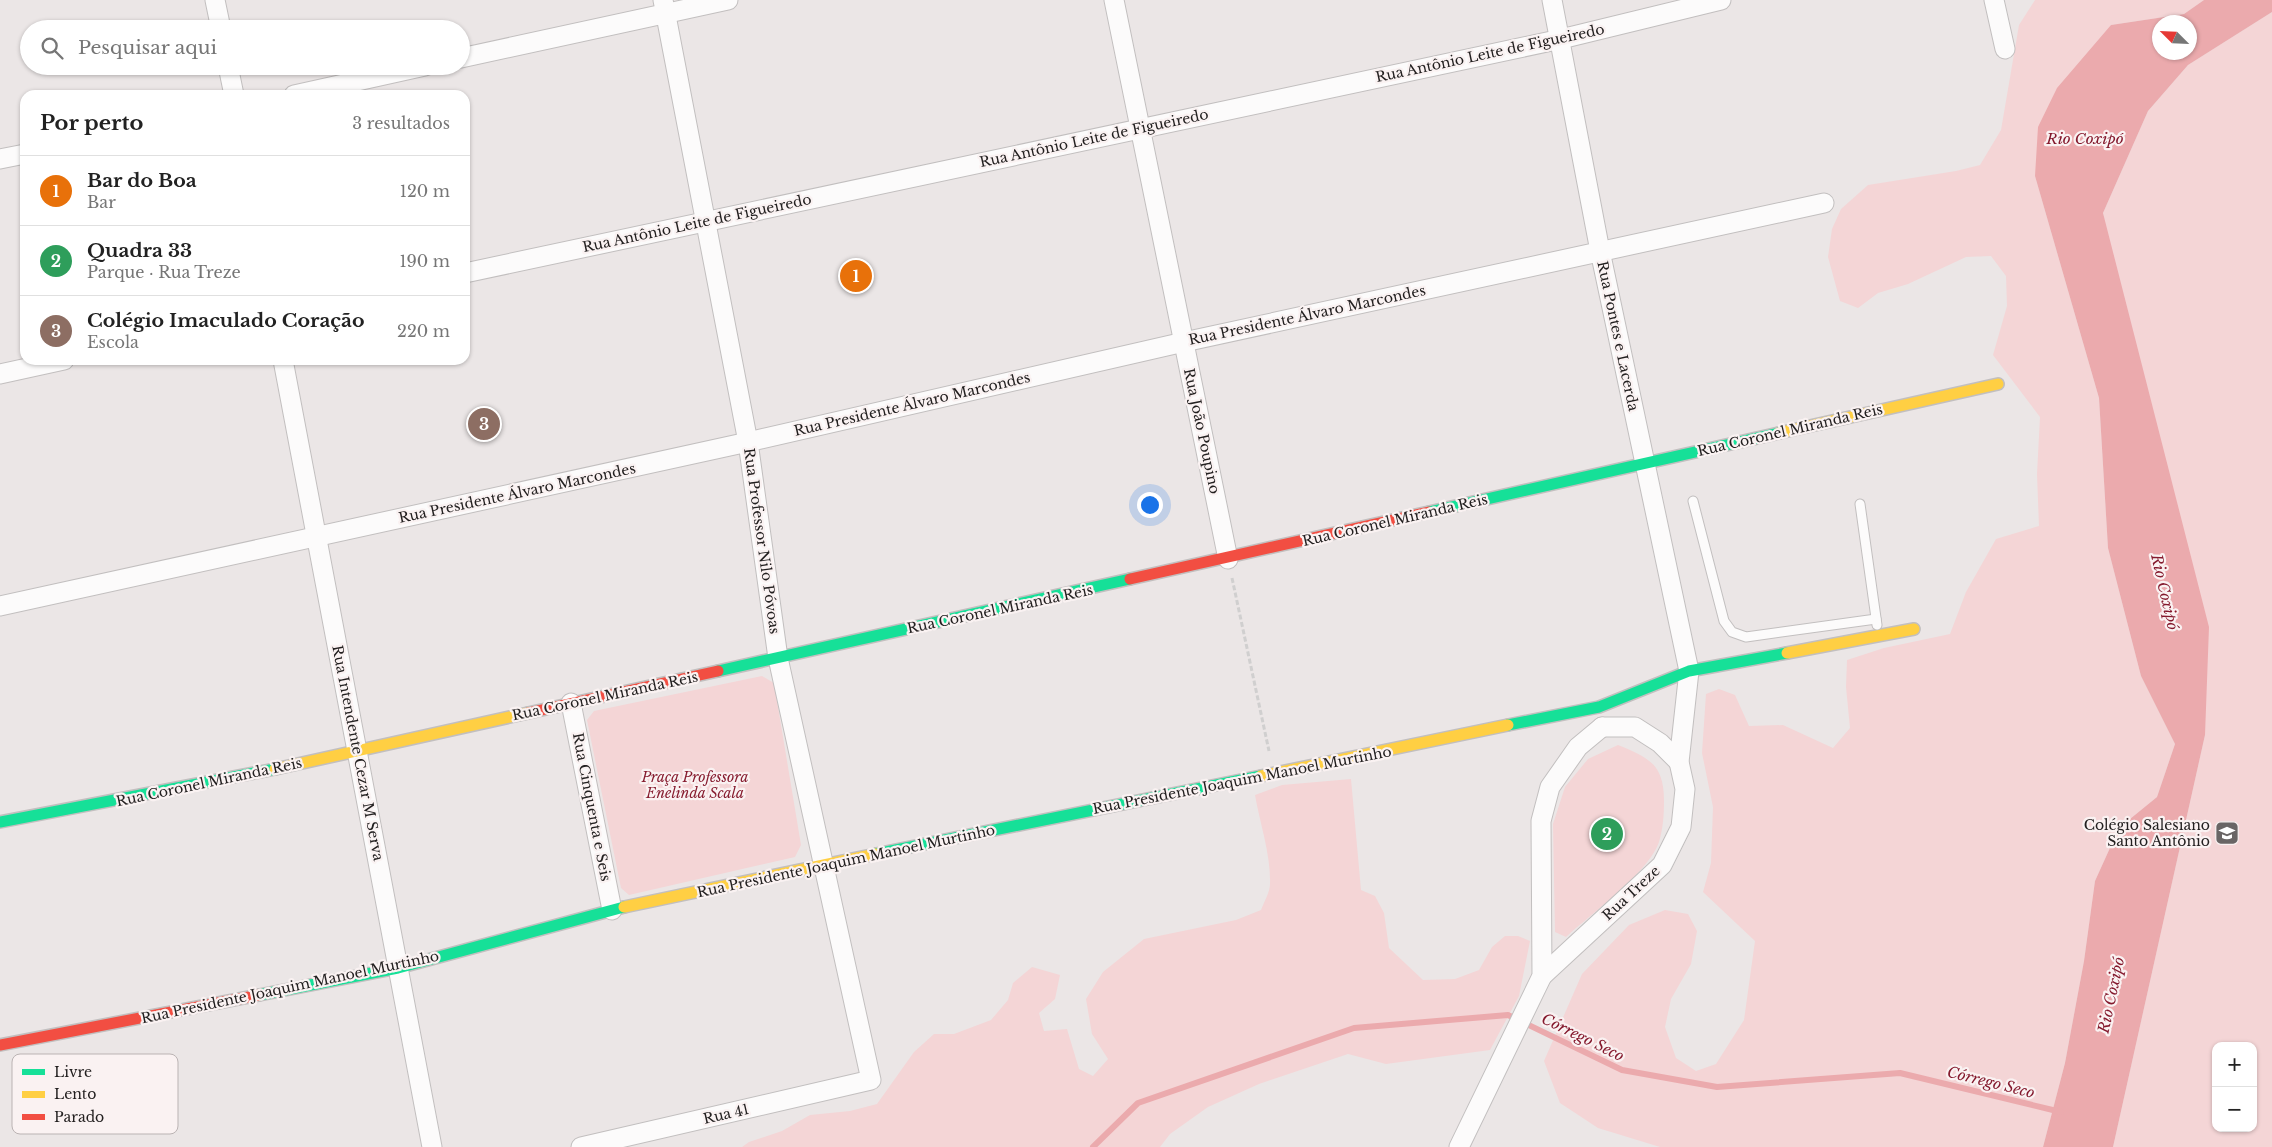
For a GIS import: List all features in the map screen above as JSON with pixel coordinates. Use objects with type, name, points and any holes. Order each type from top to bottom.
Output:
[{"type":"street","points":[[216,0],[219,20]]},
{"type":"street","points":[[470,56],[664,7],[728,0]]},
{"type":"street","name":"Rua João Poupino","points":[[1114,0],[1228,558]]},
{"type":"street","name":"Rua Pontes e Lacerda","points":[[1552,0],[1561,39],[1600,251],[1689,671]]},
{"type":"street","name":"Rua Antônio Leite de Figueiredo","points":[[470,272],[1561,39],[1721,0]]},
{"type":"street","points":[[1994,0],[2005,49]]},
{"type":"street","name":"Rua Professor Nilo Póvoas","points":[[664,7],[707,220],[748,442],[778,658],[872,1080]]},
{"type":"street","points":[[230,75],[233,90]]},
{"type":"street","points":[[317,90],[384,75]]},
{"type":"street","points":[[0,159],[20,155]]},
{"type":"street","name":"Rua Presidente Álvaro Marcondes","points":[[0,606],[748,442],[1184,342],[1824,203]]},
{"type":"street","points":[[0,374],[41,365]]},
{"type":"street","name":"Rua Intendente Cezar M Serva","points":[[284,365],[432,1147]]},
{"type":"street","name":"Rua Coronel Miranda Reis","points":[[0,822],[125,801],[357,751],[1228,558],[1998,384]]},
{"type":"street","name":"Rua Presidente Joaquim Manoel Murtinho","points":[[0,1045],[398,968],[612,910],[824,864],[1598,707],[1689,671],[1914,629]]},
{"type":"street","name":"Rua Treze","points":[[1458,1147],[1539,983],[1662,865],[1681,827],[1686,790],[1679,762],[1689,671]]},
{"type":"street","name":"Rua Cinquenta e Seis","points":[[571,703],[612,910]]},
{"type":"street","points":[[1598,707],[1602,727],[1635,727],[1660,743],[1679,762]]},
{"type":"street","name":"Rua Treze","points":[[1539,983],[1541,821],[1550,787],[1578,747],[1602,727]]},
{"type":"street","name":"Rua 41","points":[[581,1147],[872,1080]]},
{"type":"lane","points":[[1693,501],[1724,621],[1732,632],[1746,637],[1876,619]]},
{"type":"lane","points":[[1860,504],[1878,635]]},
{"type":"path","points":[[1228,558],[1274,773]]},
{"type":"green space","points":[[2035,0],[2204,0],[2184,14],[2152,15],[2152,19],[2111,25],[2035,176],[2099,398],[2108,548],[2141,676],[2175,744],[2157,797],[2119,828],[2095,881],[2084,961],[2065,1063],[2043,1147],[1660,1147],[1598,1128],[1560,1103],[1544,1061],[1582,974],[1629,925],[1665,910],[1688,914],[1697,931],[1691,964],[1671,999],[1665,1027],[1676,1058],[1696,1071],[1716,1064],[1744,1020],[1755,941],[1703,892],[1711,863],[1713,807],[1702,753],[1706,694],[1719,689],[1735,695],[1749,726],[1783,725],[1833,748],[1850,728],[1846,687],[1847,660],[1884,648],[1950,634],[1966,592],[1996,539],[2039,526],[2037,474],[2040,417],[1993,355],[2007,306],[2006,276],[1991,256],[1966,257],[1908,284],[1878,293],[1858,308],[1840,301],[1828,257],[1832,229],[1841,209],[1868,185],[1956,171],[1980,165],[2001,130],[2019,25]]},
{"type":"green space","points":[[2272,12],[2272,1147],[2113,1147],[2205,735],[2103,213],[2148,111],[2188,65]]},
{"type":"green space","name":"Praça Professora Enelinda Scala","points":[[762,676],[774,683],[801,845],[795,857],[629,895],[621,888],[587,720],[594,711]]},
{"type":"green space","points":[[1618,745],[1646,759],[1658,770],[1664,801],[1663,822],[1659,842],[1653,854],[1632,879],[1566,937],[1555,932],[1553,824],[1565,787],[1588,759]]},
{"type":"green space","points":[[1351,779],[1361,890],[1375,896],[1384,913],[1389,948],[1423,980],[1455,979],[1479,970],[1492,947],[1505,936],[1518,936],[1530,941],[1519,996],[1490,1050],[1386,1064],[1348,1054],[1259,1084],[1208,1107],[1170,1134],[1160,1147],[742,1147],[749,1142],[782,1131],[810,1115],[850,1111],[877,1104],[914,1052],[934,1034],[954,1034],[991,1020],[1008,1000],[1013,983],[1032,967],[1060,975],[1055,999],[1039,1013],[1044,1031],[1067,1029],[1079,1069],[1093,1076],[1108,1059],[1092,1034],[1086,999],[1103,972],[1144,939],[1236,920],[1261,910],[1269,890],[1270,873],[1255,795],[1282,785]]},
{"type":"water","name":"Rio Coxipó","points":[[2204,0],[2272,0],[2272,12],[2197,59],[2197,15],[2177,15],[2184,14]]},
{"type":"water","name":"Rio Coxipó","points":[[2152,19],[2152,60],[2196,60],[2188,65],[2148,111],[2103,213],[2209,627],[2205,735],[2113,1147],[2043,1147],[2065,1063],[2084,961],[2095,881],[2119,828],[2157,797],[2175,744],[2141,676],[2108,548],[2099,398],[2035,176],[2038,127],[2057,88],[2111,25]]},
{"type":"waterway","name":"Córrego Seco","points":[[1093,1147],[1138,1103],[1354,1028],[1508,1015],[1622,1070],[1717,1087],[1900,1073],[2061,1112]]},
{"type":"traffic: fast","points":[[1429,512],[1779,433]]},
{"type":"traffic: fast","points":[[718,671],[1130,579]]},
{"type":"traffic: fast","points":[[1508,725],[1599,707],[1689,671],[1787,653]]},
{"type":"traffic: fast","points":[[0,822],[275,769]]},
{"type":"traffic: fast","points":[[876,854],[1261,776]]},
{"type":"traffic: fast","points":[[259,995],[398,968],[624,907]]},
{"type":"traffic: slow","points":[[1779,433],[1998,384]]},
{"type":"traffic: slow","points":[[1787,653],[1914,629]]},
{"type":"traffic: slow","points":[[275,769],[528,713]]},
{"type":"traffic: slow","points":[[1261,776],[1508,725]]},
{"type":"traffic: slow","points":[[624,907],[876,854]]},
{"type":"traffic: jam","points":[[1130,579],[1429,512]]},
{"type":"traffic: jam","points":[[528,713],[718,671]]},
{"type":"traffic: jam","points":[[0,1045],[259,995]]},
{"type":"place","name":"Bar do Boa","points":[[856,276]]},
{"type":"place","name":"Colégio Imaculado Coração","points":[[484,424]]},
{"type":"place","name":"Colégio Salesiano Santo Antônio","points":[[2227,833]]},
{"type":"place","name":"Quadra 33","points":[[1607,834]]}]
